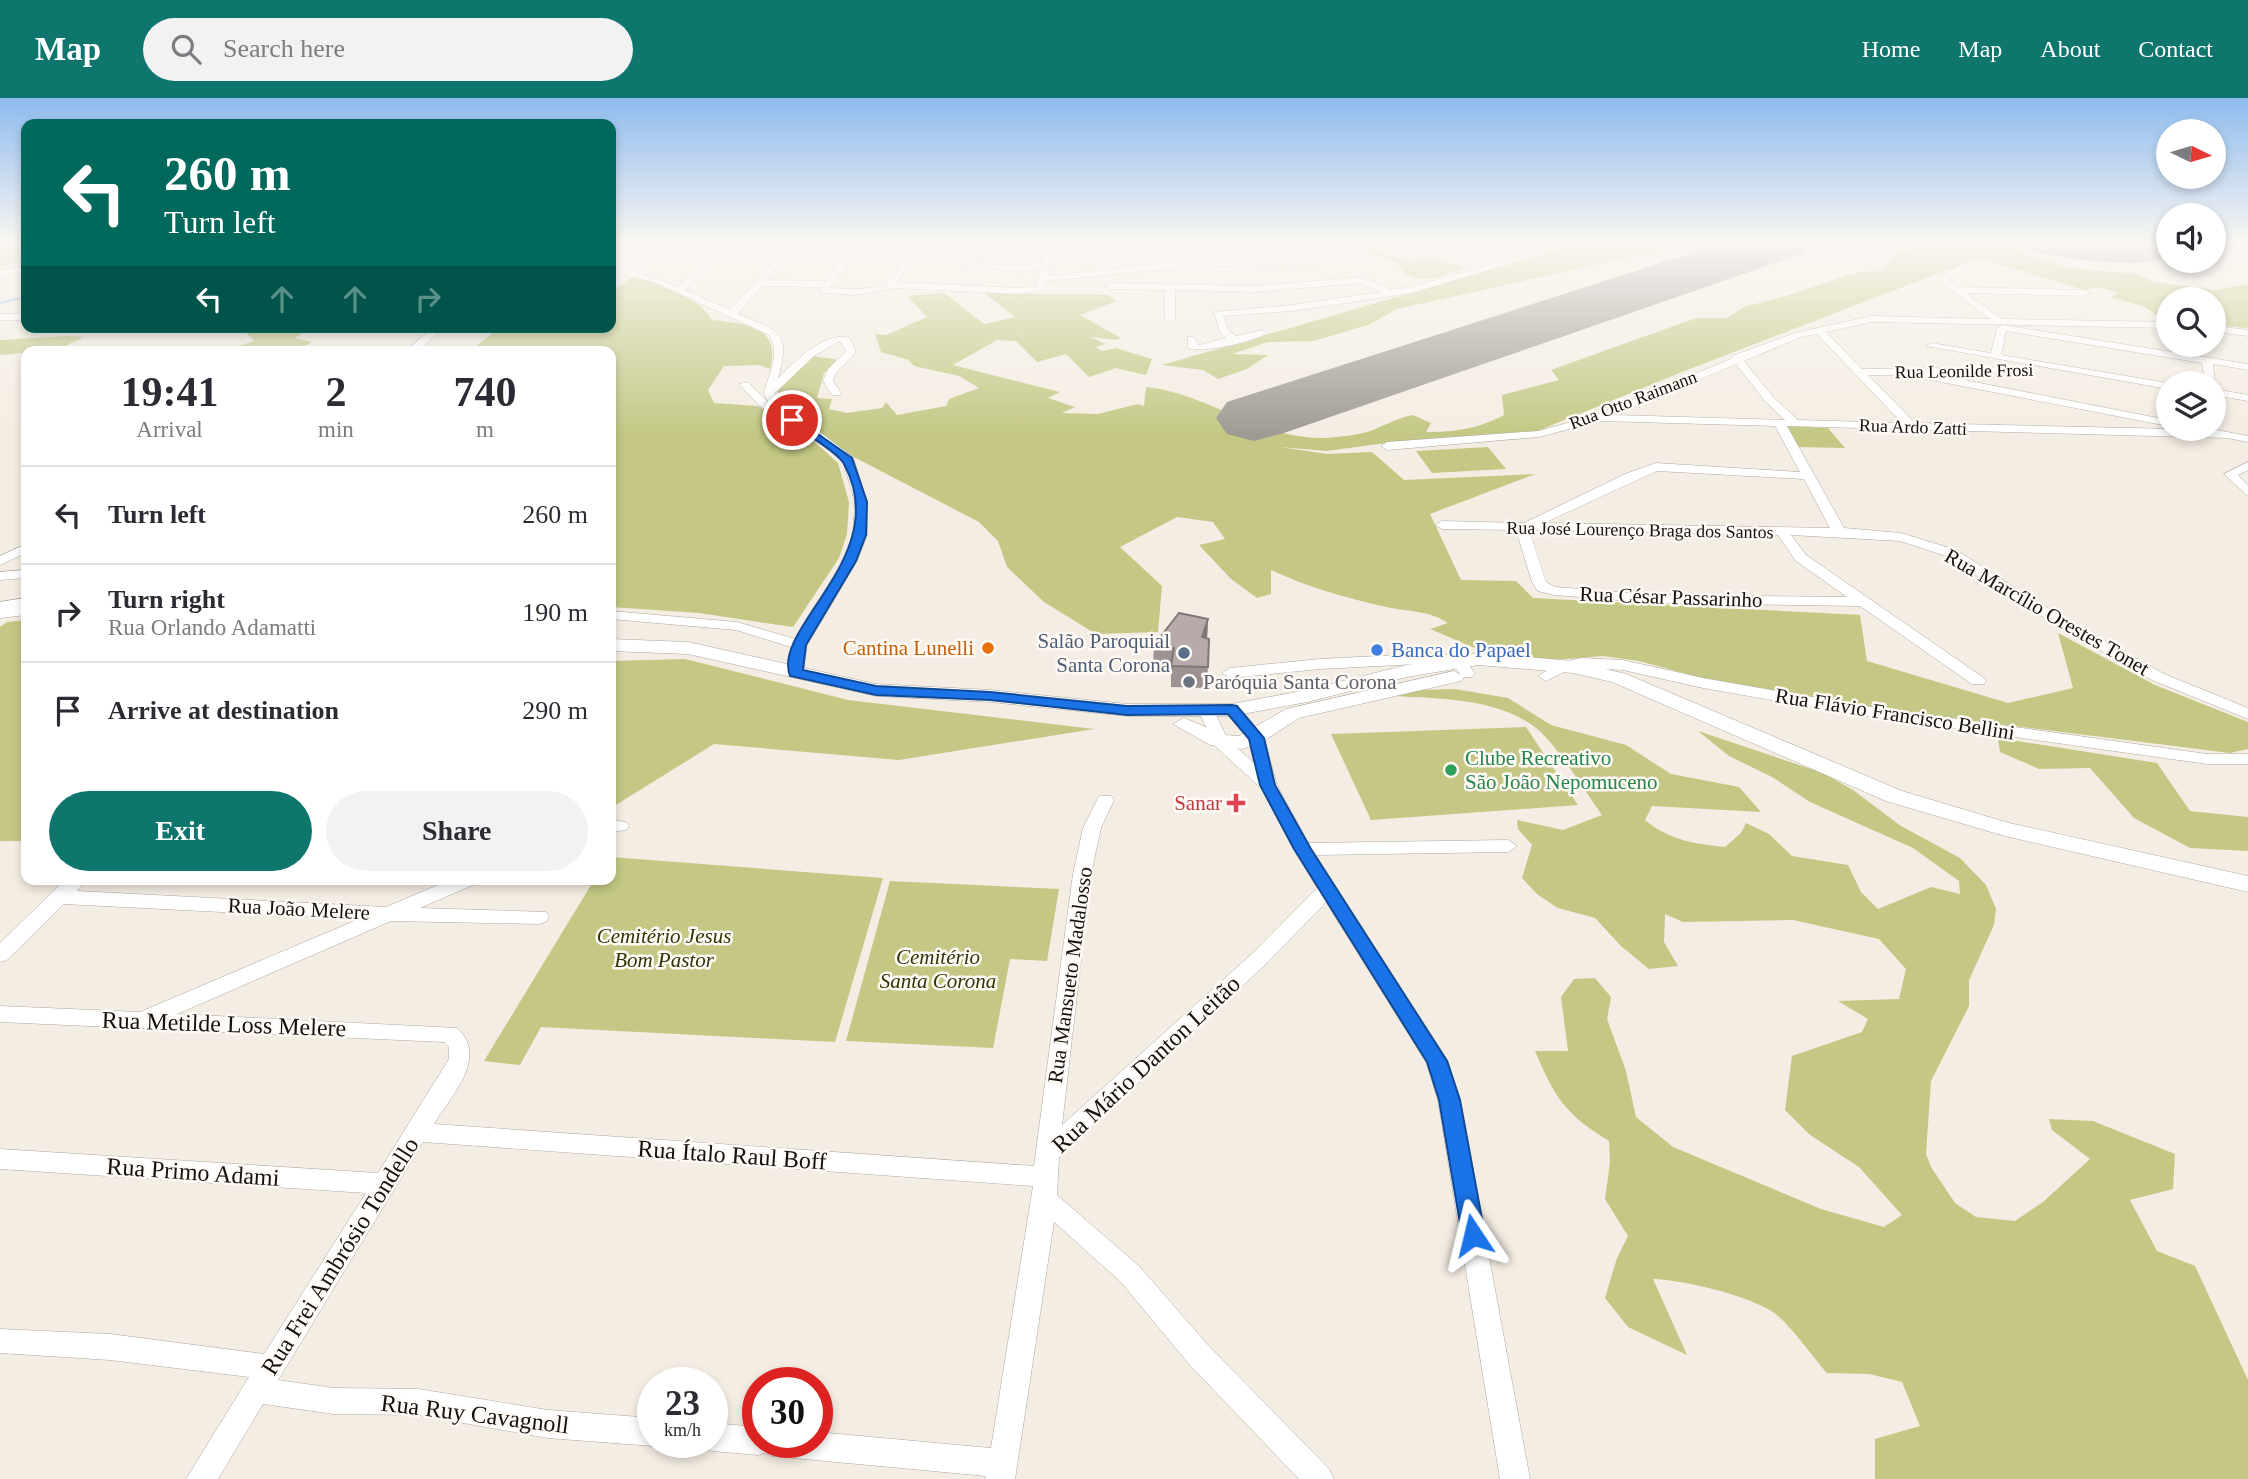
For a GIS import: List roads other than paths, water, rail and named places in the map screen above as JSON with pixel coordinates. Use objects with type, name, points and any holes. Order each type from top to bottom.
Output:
[{"type":"main road","points":[[0,612],[21,610]]},
{"type":"main road","points":[[616,645],[688,648],[876,691],[946,694],[1127,710],[1213,726],[1239,745],[1244,723]]},
{"type":"main road","points":[[946,694],[1067,714],[1213,726],[1293,713],[1464,668]]},
{"type":"main road","points":[[1244,723],[1368,670],[1464,668],[1493,672],[1555,671],[1693,708],[1894,796],[2004,829],[2248,884]]},
{"type":"street","points":[[719,306],[761,326],[778,341],[780,354],[769,392],[777,410]]},
{"type":"street","points":[[733,313],[739,306]]},
{"type":"street","points":[[1170,306],[1170,319]]},
{"type":"street","points":[[1235,341],[1225,332],[1217,314],[1226,311],[1303,306]]},
{"type":"street","points":[[1977,306],[2000,323],[2248,367]]},
{"type":"street","points":[[0,317],[21,317]]},
{"type":"street","name":"Rua Otto Raimann","points":[[1387,446],[1523,437],[1598,418],[1736,358],[1819,330],[1872,319],[1957,319],[2000,323]]},
{"type":"street","points":[[2000,323],[2156,325]]},
{"type":"street","points":[[1995,357],[2000,323]]},
{"type":"street","points":[[1819,330],[1912,427]]},
{"type":"street","points":[[2226,330],[2248,333]]},
{"type":"street","points":[[416,346],[433,333]]},
{"type":"street","points":[[1191,339],[1192,346],[1199,348],[1262,333]]},
{"type":"street","points":[[769,392],[810,354],[839,338],[847,340],[851,352],[832,371],[828,380],[836,393]]},
{"type":"street","points":[[1931,346],[2156,384]]},
{"type":"street","points":[[1736,358],[1769,399],[1795,424]]},
{"type":"street","points":[[2207,360],[2208,371]]},
{"type":"street","name":"Rua Leonilde Frosi","points":[[1859,372],[2070,370]]},
{"type":"street","points":[[1907,372],[2156,421]]},
{"type":"street","points":[[744,384],[764,404],[813,432],[849,460],[861,502],[860,535],[850,561],[799,645],[795,673]]},
{"type":"street","points":[[2226,394],[2248,398]]},
{"type":"street","name":"Rua Ardo Zatti","points":[[1598,418],[2229,435]]},
{"type":"street","points":[[1779,423],[1839,532]]},
{"type":"street","points":[[2226,434],[2248,439]]},
{"type":"street","points":[[2248,466],[2230,474],[2248,492]]},
{"type":"street","points":[[1522,529],[1629,477],[1656,467],[1809,475]]},
{"type":"street","name":"Rua José Lourenço Braga dos Santos","points":[[1442,525],[1522,529],[1839,532]]},
{"type":"street","name":"Rua César Passarinho","points":[[1522,529],[1539,582],[1543,588],[1554,591],[1657,598],[1863,602]]},
{"type":"street","name":"Rua Marcílio Orestes Tonet","points":[[1839,532],[1901,537],[1951,553],[2034,606],[2158,677],[2248,714]]},
{"type":"street","points":[[1783,533],[1801,558],[1978,681]]},
{"type":"street","points":[[0,561],[21,550]]},
{"type":"street","points":[[0,576],[21,574]]},
{"type":"street","points":[[0,606],[21,603]]},
{"type":"street","points":[[616,615],[737,626],[799,645]]},
{"type":"street","name":"Rua Flávio Francisco Bellini","points":[[1555,671],[1598,662],[1623,665],[1703,683],[1858,710],[2207,759],[2248,759]]},
{"type":"street","points":[[1230,673],[1368,670]]},
{"type":"street","points":[[1244,723],[1268,785],[1302,849],[1437,1061],[1449,1100],[1515,1479]]},
{"type":"street","points":[[1213,726],[1268,785]]},
{"type":"street","name":"Rua Mansueto Madalosso","points":[[1045,1176],[1082,874],[1093,828],[1105,800]]},
{"type":"street","points":[[1302,849],[1508,846]]},
{"type":"street","points":[[0,956],[72,885]]},
{"type":"street","points":[[141,1021],[456,885]]},
{"type":"street","name":"Rua Mário Danton Leitão","points":[[1045,1176],[1328,888]]},
{"type":"street","name":"Rua João Melere","points":[[60,897],[385,914],[539,918]]},
{"type":"street","name":"Rua Metilde Loss Melere","points":[[0,1014],[449,1034]]},
{"type":"street","name":"Rua Frei Ambrósio Tondello","points":[[201,1479],[419,1132],[462,1054],[459,1041],[449,1034]]},
{"type":"street","name":"Rua Ítalo Raul Boff","points":[[419,1132],[1045,1176]]},
{"type":"street","name":"Rua Primo Adami","points":[[0,1159],[386,1184]]},
{"type":"street","points":[[833,1450],[1001,1471],[1045,1176]]},
{"type":"street","points":[[1045,1176],[1198,1354],[1319,1479]]},
{"type":"street","name":"Rua Ruy Cavagnoll","points":[[0,1341],[110,1347],[262,1378],[334,1401],[418,1402],[548,1424],[637,1431]]},
{"type":"place","name":"Cantina Lunelli","points":[[988,648]]},
{"type":"place","name":"Banca do Papael","points":[[1377,650]]},
{"type":"place","name":"Salão Paroquial Santa Corona","points":[[1184,653]]},
{"type":"place","name":"Paróquia Santa Corona","points":[[1189,682]]},
{"type":"place","name":"Clube Recreativo São João Nepomuceno","points":[[1451,770]]},
{"type":"place","name":"Sanar","points":[[1236,803]]},
{"type":"park label","name":"Cemitério Jesus Bom Pastor","points":[[664,948]]},
{"type":"park label","name":"Cemitério Santa Corona","points":[[938,969]]}]
